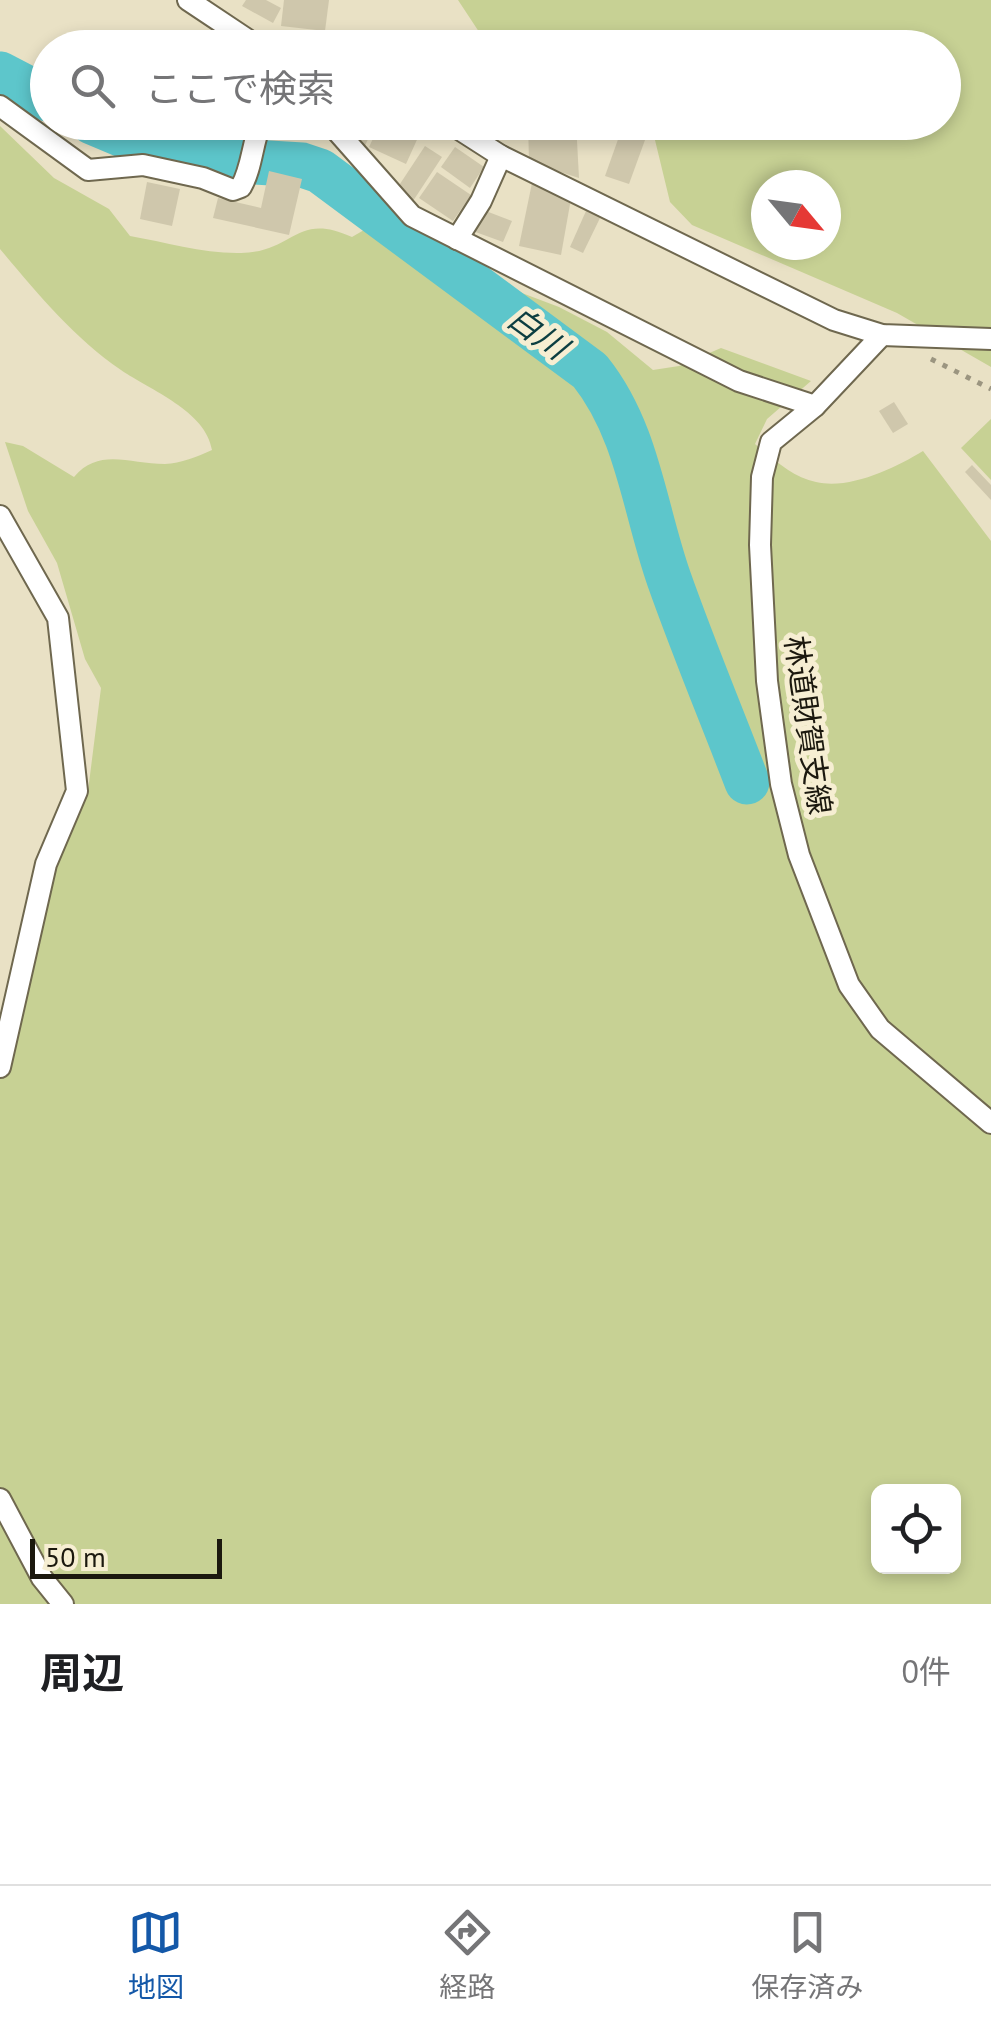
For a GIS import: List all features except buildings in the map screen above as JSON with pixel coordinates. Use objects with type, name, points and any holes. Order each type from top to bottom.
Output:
[{"type":"street","points":[[188,0],[233,30]]},
{"type":"street","points":[[0,106],[30,128]]},
{"type":"street","points":[[47,140],[88,170],[143,165],[203,178],[233,190],[241,187],[247,176],[254,140]]},
{"type":"street","points":[[345,140],[412,216],[739,381],[815,406]]},
{"type":"street","points":[[476,140],[501,156],[834,320],[882,335],[991,339]]},
{"type":"street","points":[[457,238],[481,201],[501,156]]},
{"type":"street","name":"林道財賀支線","points":[[882,335],[815,406],[772,442],[762,477],[767,680],[781,784],[799,855],[849,985],[880,1029],[991,1122]]},
{"type":"street","points":[[0,516],[58,618],[76,791],[46,864],[0,1067]]},
{"type":"street","points":[[0,1498],[42,1578],[64,1604]]},
{"type":"green space","points":[[458,0],[991,0],[991,367],[897,313],[774,260],[841,260],[841,170],[751,170],[751,250],[692,225],[670,202],[655,140],[961,140],[961,30],[478,30]]},
{"type":"green space","points":[[0,126],[54,178],[109,209],[130,236],[199,250],[241,253],[259,251],[318,228],[352,237],[364,230],[375,214],[426,257],[559,307],[607,332],[653,370],[679,366],[721,348],[811,381],[767,419],[755,444],[799,476],[829,484],[872,476],[923,451],[991,541],[991,1604],[0,1604],[0,1039],[57,821],[88,791],[101,688],[85,659],[57,563],[28,511],[5,442],[23,446],[74,477],[94,462],[116,459],[165,464],[212,450],[208,436],[188,413],[121,370],[56,314],[0,249]]},
{"type":"green space","points":[[991,419],[991,480],[961,448]]},
{"type":"waterway","name":"白川","points":[[0,74],[30,90]]},
{"type":"waterway","name":"白川","points":[[135,140],[175,157],[302,165],[320,171],[590,371],[606,394],[629,444],[669,579],[747,782]]}]
